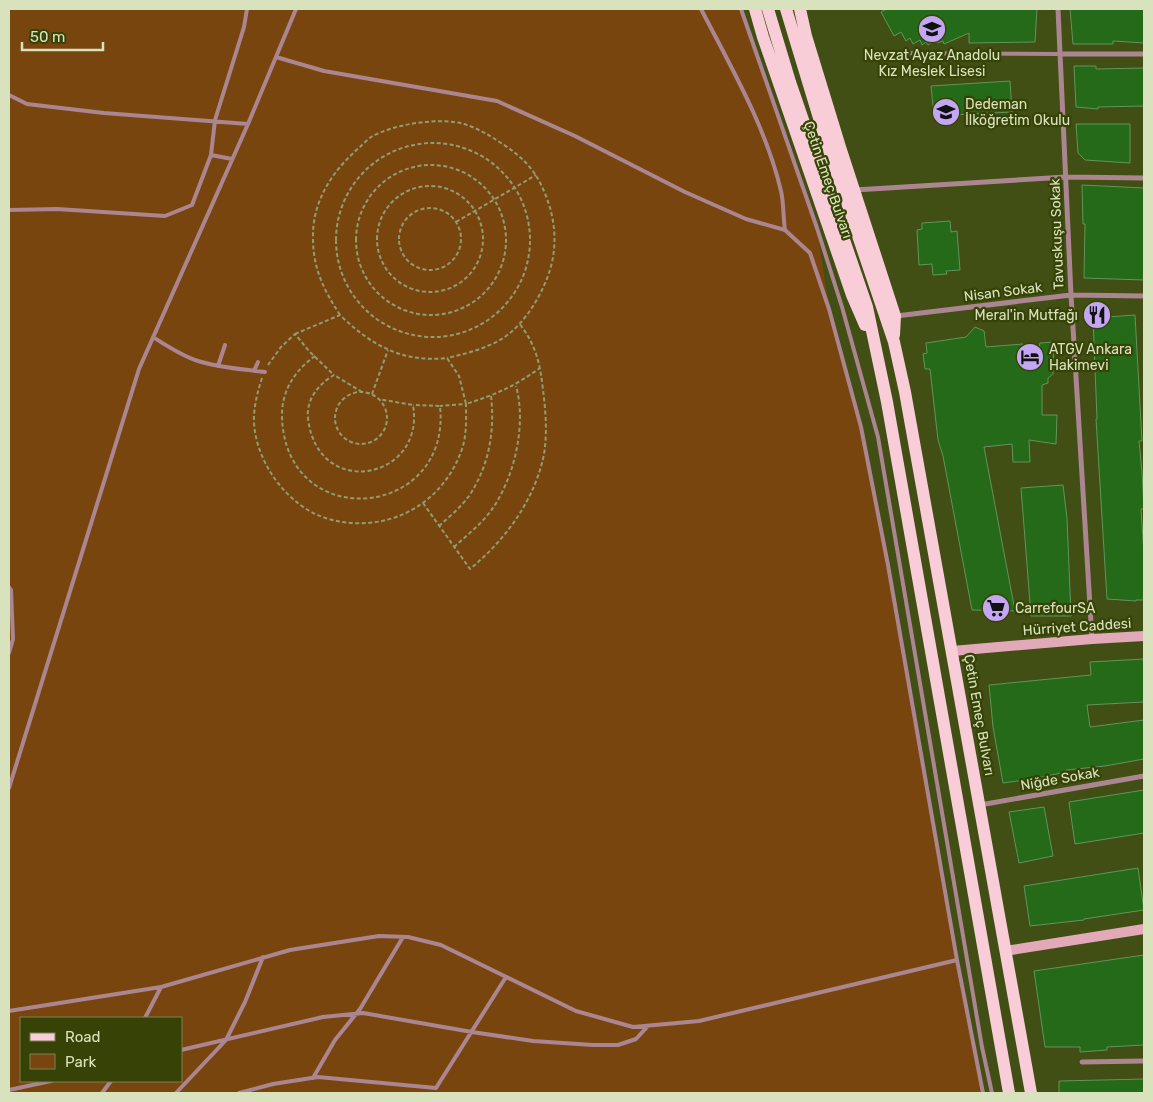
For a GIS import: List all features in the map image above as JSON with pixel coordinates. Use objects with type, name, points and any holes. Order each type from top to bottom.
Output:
[{"type":"main road","name":"Çetin Emeç Bulvarı","points":[[755,9],[852,295],[879,360]]},
{"type":"main road","name":"Çetin Emeç Bulvarı","points":[[768,9],[790,82],[867,307],[879,360],[1010,1093]]},
{"type":"main road","name":"Çetin Emeç Bulvarı","points":[[786,9],[826,141],[894,342],[906,392],[1031,1093]]},
{"type":"main road","name":"Çetin Emeç Bulvarı","points":[[800,9],[806,36],[834,128],[895,316],[894,342]]},
{"type":"main road","points":[[985,953],[1005,951]]},
{"type":"street","name":"Tavuskuşu Sokak","points":[[1058,9],[1071,295],[1092,638]]},
{"type":"street","points":[[1060,54],[1144,54]]},
{"type":"street","points":[[855,190],[1066,177],[1144,178]]},
{"type":"street","name":"Nisan Sokak","points":[[895,316],[1071,295],[1144,296]]},
{"type":"street","name":"Hürriyet Caddesi","points":[[952,651],[1092,638],[1144,636]]},
{"type":"street","name":"Niğde Sokak","points":[[979,805],[1144,776]]},
{"type":"street","points":[[1005,951],[1144,929]]},
{"type":"street","points":[[1082,1062],[1144,1061]]},
{"type":"lane","points":[[9,210],[57,209],[165,216],[192,205],[211,155],[215,120],[244,27],[247,9]]},
{"type":"lane","points":[[9,788],[138,369],[248,124],[296,9]]},
{"type":"lane","points":[[701,9],[739,82],[762,133],[781,192],[785,230]]},
{"type":"lane","points":[[741,9],[817,228],[842,307],[878,437],[982,1047],[992,1093]]},
{"type":"lane","points":[[880,53],[1060,54]]},
{"type":"lane","points":[[276,57],[324,71],[497,101],[575,136],[685,192],[737,215],[785,230],[810,253],[829,309],[861,427],[891,584],[957,960],[983,1093]]},
{"type":"lane","points":[[9,95],[27,104],[104,114],[215,120],[248,124]]},
{"type":"lane","points":[[211,155],[232,159]]},
{"type":"lane","points":[[153,337],[197,361],[218,366],[264,372]]},
{"type":"lane","points":[[218,366],[225,345]]},
{"type":"lane","points":[[254,371],[258,362]]},
{"type":"lane","points":[[9,587],[11,590],[13,639],[9,653]]},
{"type":"lane","points":[[9,1011],[161,986],[290,950],[379,936],[403,937],[441,945],[576,1011],[633,1027],[698,1021],[957,960]]},
{"type":"lane","points":[[313,1078],[335,1040],[355,1014],[403,937]]},
{"type":"lane","points":[[176,1093],[226,1040],[245,1002],[263,957]]},
{"type":"lane","points":[[239,1093],[273,1084],[313,1078],[436,1088],[506,977]]},
{"type":"lane","points":[[146,1017],[161,986]]},
{"type":"lane","points":[[182,1050],[323,1017],[363,1012],[533,1042],[618,1045],[636,1039],[648,1026]]},
{"type":"lane","points":[[9,1090],[46,1082]]},
{"type":"lane","points":[[102,1093],[109,1082]]},
{"type":"path","points":[[440,121],[462,124],[478,129],[516,153],[536,174],[551,208],[555,245],[546,281],[538,298],[519,323],[502,339],[488,346],[447,358],[418,359],[400,355],[375,344],[360,334],[340,315],[320,281],[315,260],[312,237],[316,211],[321,196],[332,177],[349,156],[371,138],[394,129],[418,123],[440,121]]},
{"type":"path","points":[[436,142],[456,145],[476,153],[492,163],[507,177],[514,188],[526,212],[529,252],[516,290],[504,306],[489,319],[472,329],[453,335],[433,337],[414,335],[394,329],[376,319],[361,306],[349,289],[340,270],[336,250],[336,229],[341,209],[349,190],[362,173],[377,160],[396,150],[415,144],[436,142]]},
{"type":"path","points":[[429,164],[446,166],[461,170],[475,178],[487,188],[495,199],[506,229],[504,259],[499,274],[480,298],[453,312],[423,315],[408,312],[394,306],[370,284],[362,270],[357,254],[358,222],[372,192],[384,181],[398,172],[413,166],[429,164]]},
{"type":"path","points":[[456,222],[536,174]]},
{"type":"path","points":[[417,187],[442,187],[454,191],[464,198],[475,210],[483,232],[483,246],[479,258],[469,275],[453,287],[428,292],[414,289],[402,284],[385,266],[380,255],[378,231],[387,208],[406,192],[417,187]]},
{"type":"path","points":[[430,208],[441,210],[450,215],[456,222],[460,231],[461,241],[453,259],[445,266],[436,269],[416,266],[402,252],[400,231],[404,222],[416,212],[430,208]]},
{"type":"path","points":[[340,315],[295,334],[271,360],[264,372],[256,400],[254,416],[255,432],[260,452],[269,471],[294,500],[328,519],[369,524],[409,512],[423,503],[442,486],[455,468],[463,447],[467,425],[466,404],[459,376],[447,358]]},
{"type":"path","points":[[423,503],[470,569],[496,546],[520,512],[534,486],[542,462],[545,430],[544,399],[538,357],[519,323]]},
{"type":"path","points":[[295,334],[314,356],[334,374],[362,392]]},
{"type":"path","points":[[372,394],[388,350]]},
{"type":"path","points":[[314,356],[299,370],[285,393],[282,408],[283,425],[291,457],[300,469],[322,489],[349,499],[363,499],[377,497],[402,487],[425,468],[438,442],[441,427],[440,406]]},
{"type":"path","points":[[378,398],[413,405],[440,406],[466,404],[492,396],[516,385],[540,368]]},
{"type":"path","points":[[334,374],[320,385],[313,394],[307,414],[312,441],[328,461],[345,470],[365,471],[387,465],[395,460],[407,447],[410,439],[414,418],[413,405]]},
{"type":"path","points":[[454,547],[480,524],[490,511],[497,501],[512,467],[519,442],[520,416],[516,385]]},
{"type":"path","points":[[362,392],[372,394],[378,398],[386,409],[388,417],[387,426],[383,434],[369,444],[360,445],[344,438],[338,431],[336,414],[338,406],[344,399],[350,394],[362,392]]},
{"type":"path","points":[[439,526],[469,496],[488,457],[493,431],[492,396]]},
{"type":"green space","points":[[9,9],[741,9],[817,228],[829,309],[861,427],[888,565],[957,960],[983,1093],[9,1093]]},
{"type":"building","points":[[887,9],[1037,9],[1035,42],[969,43],[969,33],[944,44],[943,41],[937,43],[935,40],[928,45],[926,42],[922,45],[920,40],[913,44],[910,38],[906,41],[901,32],[894,36],[881,12]]},
{"type":"building","points":[[1070,9],[1144,9],[1144,43],[1113,41],[1113,44],[1073,44]]},
{"type":"building","points":[[1074,66],[1096,66],[1096,69],[1144,68],[1144,106],[1098,107],[1098,109],[1076,107]]},
{"type":"building","name":"Dedeman İlköğretim Okulu","points":[[1010,81],[1012,112],[934,116],[931,86]]},
{"type":"building","points":[[1076,124],[1130,124],[1130,163],[1085,160],[1078,153]]},
{"type":"building","points":[[1082,185],[1144,188],[1144,280],[1084,278],[1085,224],[1083,224]]},
{"type":"building","points":[[950,221],[951,232],[957,231],[960,270],[946,271],[947,274],[933,275],[932,264],[919,265],[917,230],[922,229],[922,223]]},
{"type":"building","points":[[1135,315],[1142,441],[1139,441],[1144,509],[1141,509],[1144,554],[1144,600],[1136,601],[1107,599],[1096,419],[1093,318]]},
{"type":"building","points":[[975,327],[984,331],[986,347],[1023,344],[1024,348],[1039,347],[1040,343],[1054,342],[1053,374],[1048,378],[1048,383],[1042,385],[1042,415],[1057,415],[1056,444],[1029,440],[1030,462],[1013,462],[1012,444],[984,447],[1015,611],[972,610],[943,456],[938,440],[930,369],[925,369],[923,354],[927,353],[926,343],[966,337]]},
{"type":"building","points":[[1063,485],[1067,518],[1071,616],[1031,616],[1021,488]]},
{"type":"building","points":[[1144,659],[1144,702],[1087,705],[1090,727],[1144,720],[1144,759],[1066,770],[1066,772],[1003,783],[993,727],[989,685],[1091,675],[1090,662]]},
{"type":"building","points":[[1144,790],[1144,833],[1075,844],[1069,802]]},
{"type":"building","points":[[1044,807],[1053,856],[1019,863],[1009,812]]},
{"type":"building","points":[[1138,868],[1144,910],[1084,920],[1030,926],[1024,886]]},
{"type":"building","points":[[1144,955],[1144,1045],[1107,1047],[1107,1050],[1080,1052],[1080,1047],[1045,1047],[1034,971]]},
{"type":"building","points":[[1144,1079],[1144,1093],[1059,1093],[1059,1081]]},
{"type":"place","name":"Nevzat Ayaz Anadolu Kız Meslek Lisesi","points":[[932,29]]},
{"type":"place","name":"Dedeman İlköğretim Okulu","points":[[946,112]]},
{"type":"place","name":"Meral'in Mutfağı","points":[[1097,315]]},
{"type":"place","name":"ATGV Ankara Hakimevi","points":[[1030,357]]},
{"type":"place","name":"CarrefourSA","points":[[996,608]]}]
